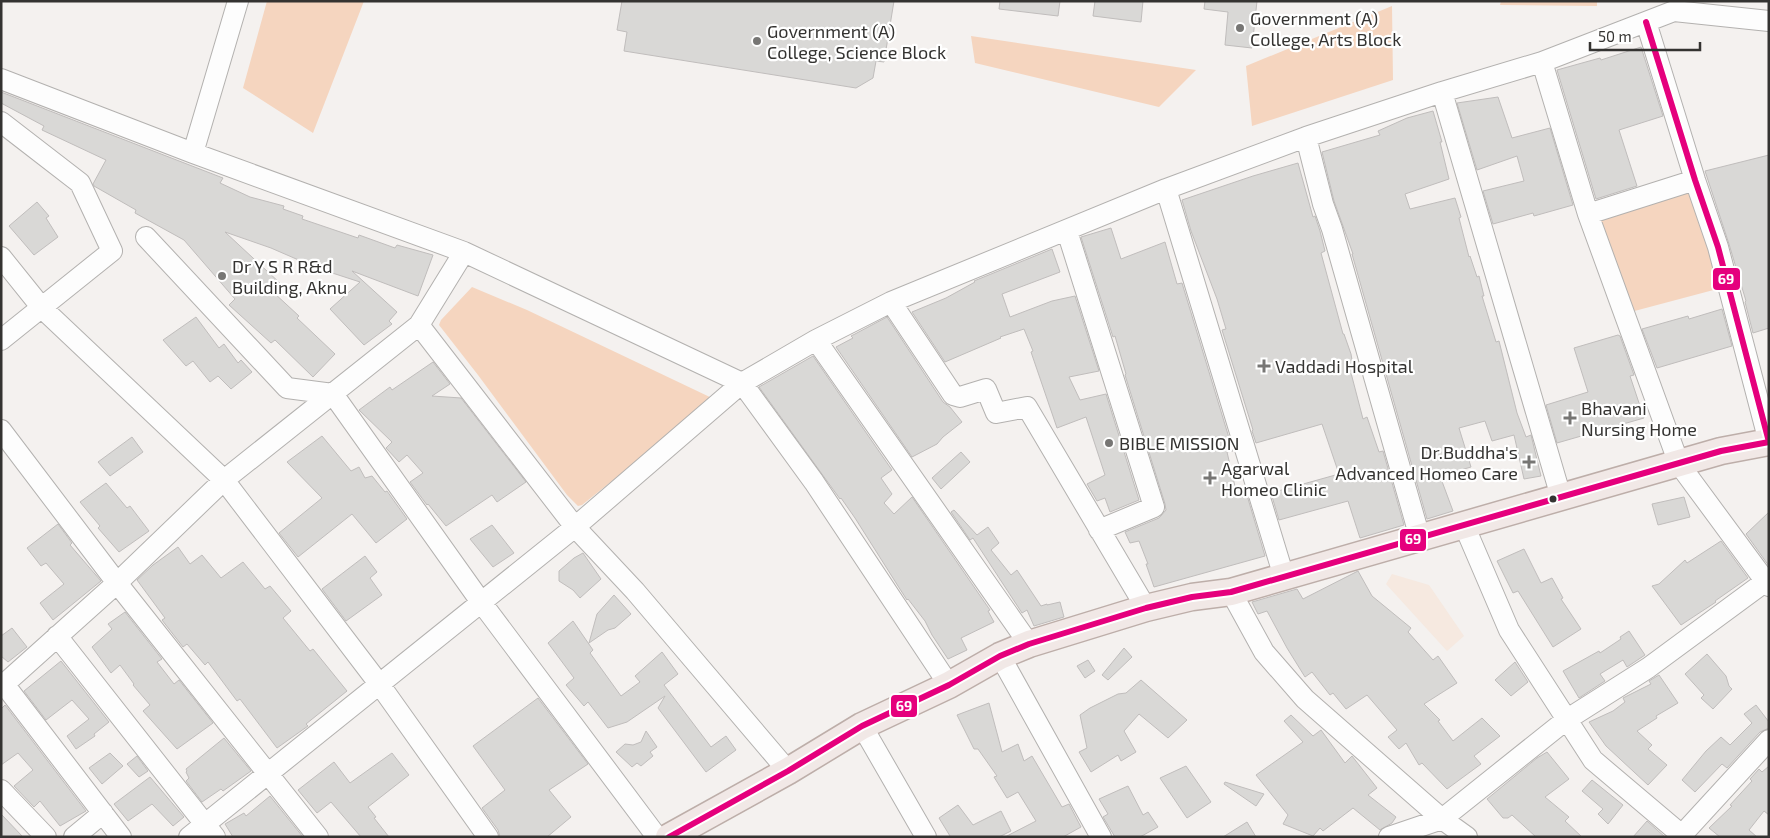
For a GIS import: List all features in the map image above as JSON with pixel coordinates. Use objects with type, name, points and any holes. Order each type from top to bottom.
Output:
[{"type":"main road","points":[[669,837],[788,771],[862,726],[949,685],[1000,656],[1028,644],[1146,608],[1192,597],[1231,592],[1721,452],[1769,442]]},
{"type":"street","points":[[192,153],[238,1]]},
{"type":"street","points":[[189,837],[210,830],[268,774],[575,527],[742,383],[816,340],[891,302],[1166,189],[1306,137],[1442,92],[1542,62],[1674,11],[1769,21]]},
{"type":"street","points":[[1646,22],[1718,247],[1769,442]]},
{"type":"street","points":[[1389,837],[1442,819],[1566,720],[1648,668],[1767,584],[1679,464],[1588,214],[1542,62]]},
{"type":"street","points":[[1,79],[192,153],[464,252],[742,383],[814,482],[949,685]]},
{"type":"street","points":[[1442,92],[1561,498]]},
{"type":"street","points":[[1,122],[80,183],[112,252],[1,340]]},
{"type":"street","points":[[1306,137],[1323,204],[1332,229],[1420,538]]},
{"type":"street","points":[[1588,214],[1695,180]]},
{"type":"street","points":[[1166,189],[1284,577]]},
{"type":"street","points":[[1067,231],[1154,508],[1099,530]]},
{"type":"street","points":[[146,237],[286,388],[333,394],[481,602],[657,837]]},
{"type":"street","points":[[121,837],[2,686],[117,583],[224,480],[419,324],[464,252]]},
{"type":"street","points":[[1,257],[42,308],[224,480],[380,685],[488,837]]},
{"type":"street","points":[[891,302],[953,395],[960,397],[986,389],[996,413],[1027,407],[1146,608]]},
{"type":"street","points":[[419,324],[575,527],[634,590],[788,771]]},
{"type":"street","points":[[816,340],[1028,644]]},
{"type":"street","points":[[1,430],[117,583],[318,837]]},
{"type":"street","points":[[1464,525],[1509,630],[1593,760],[1682,836],[1769,740]]},
{"type":"street","points":[[1231,592],[1264,652],[1305,699],[1442,819],[1467,837]]},
{"type":"street","points":[[57,636],[210,830]]},
{"type":"street","points":[[1000,656],[1101,837]]},
{"type":"street","points":[[862,726],[926,837]]},
{"type":"street","points":[[1,790],[46,837]]},
{"type":"street","points":[[74,837],[103,813]]},
{"type":"shaded area","points":[[267,1],[364,1],[313,133],[243,88]]},
{"type":"shaded area","points":[[1501,1],[1597,1],[1597,6],[1500,5]]},
{"type":"shaded area","points":[[1392,6],[1393,80],[1252,126],[1246,66]]},
{"type":"shaded area","points":[[971,36],[1196,70],[1159,107],[975,63]]},
{"type":"shaded area","points":[[1691,189],[1721,288],[1627,313],[1596,219]]},
{"type":"shaded area","points":[[472,287],[527,310],[714,399],[582,505],[578,506],[567,495],[439,325],[441,320]]},
{"type":"shaded area","points":[[1392,574],[1429,585],[1464,636],[1447,651],[1386,584]]},
{"type":"building","name":"Government (A) College, Science Block","points":[[622,1],[894,1],[884,62],[876,61],[873,78],[856,88],[624,51],[627,32],[617,30]]},
{"type":"building","points":[[1000,1],[1060,1],[1058,16],[999,9]]},
{"type":"building","points":[[1095,1],[1143,1],[1141,22],[1093,16]]},
{"type":"building","name":"Government (A) College, Arts Block","points":[[1205,1],[1257,1],[1252,48],[1225,45],[1228,12],[1204,9]]},
{"type":"building","points":[[1641,47],[1663,116],[1619,130],[1637,186],[1596,199],[1557,70],[1600,58],[1601,60]]},
{"type":"building","points":[[1,92],[223,178],[220,183],[250,197],[284,206],[283,209],[303,216],[302,219],[358,238],[359,235],[395,248],[397,245],[433,255],[418,296],[352,271],[397,312],[389,321],[392,324],[364,345],[330,309],[360,282],[317,268],[271,248],[225,232],[281,284],[273,292],[335,354],[313,377],[275,340],[271,343],[229,305],[235,299],[184,240],[135,213],[136,210],[94,186],[93,184],[106,160],[42,130],[44,126],[1,103]]},
{"type":"building","points":[[1498,97],[1512,138],[1550,128],[1573,205],[1534,216],[1533,213],[1493,224],[1483,191],[1524,181],[1517,156],[1477,170],[1457,103]]},
{"type":"building","points":[[1433,111],[1442,142],[1440,142],[1449,179],[1405,194],[1410,209],[1455,198],[1469,257],[1477,277],[1479,276],[1484,296],[1482,296],[1496,342],[1499,341],[1517,413],[1526,437],[1531,435],[1541,476],[1524,479],[1514,435],[1492,441],[1485,421],[1459,428],[1471,467],[1440,476],[1453,511],[1427,519],[1353,254],[1334,201],[1322,152],[1380,135],[1378,131],[1407,118]]},
{"type":"building","points":[[1769,155],[1769,328],[1753,333],[1746,301],[1705,171]]},
{"type":"building","points":[[1298,163],[1313,217],[1315,216],[1320,231],[1325,251],[1321,253],[1343,334],[1351,354],[1354,372],[1351,373],[1363,419],[1367,417],[1379,452],[1383,451],[1404,525],[1360,538],[1348,501],[1279,520],[1271,493],[1339,474],[1322,424],[1256,443],[1222,330],[1226,329],[1217,299],[1191,231],[1182,200]]},
{"type":"building","points":[[37,202],[49,216],[46,218],[58,237],[34,255],[9,226]]},
{"type":"building","points":[[1111,228],[1121,259],[1165,242],[1177,284],[1182,283],[1233,451],[1227,452],[1237,495],[1246,492],[1265,556],[1154,587],[1139,541],[1130,543],[1125,532],[1159,518],[1166,510],[1115,336],[1113,337],[1081,237]]},
{"type":"building","points":[[1052,249],[1060,272],[1002,294],[1010,317],[1052,301],[1075,296],[1099,371],[1069,377],[1080,400],[1106,394],[1139,500],[1110,512],[1105,498],[1097,501],[1087,484],[1105,475],[1086,417],[1057,428],[1031,352],[1033,351],[1024,329],[1000,337],[945,362],[912,312],[946,298],[974,281]]},
{"type":"building","points":[[1722,309],[1732,346],[1657,368],[1642,329],[1688,316],[1689,319]]},
{"type":"building","points":[[196,317],[219,348],[224,344],[238,363],[241,360],[252,372],[231,389],[218,376],[210,382],[193,361],[186,366],[163,340]]},
{"type":"building","points":[[887,317],[943,402],[950,407],[962,422],[937,444],[912,457],[836,347],[853,338],[851,336]]},
{"type":"building","points":[[1618,335],[1634,375],[1630,376],[1644,418],[1557,443],[1546,405],[1588,392],[1574,348]]},
{"type":"building","points":[[813,356],[892,470],[881,478],[892,494],[884,503],[894,514],[912,497],[990,610],[988,611],[994,622],[961,638],[967,650],[948,659],[925,621],[907,600],[855,518],[759,387]]},
{"type":"building","points":[[433,362],[450,384],[432,396],[461,398],[526,482],[497,502],[492,495],[446,526],[410,482],[423,473],[407,455],[399,462],[386,448],[392,442],[359,410],[390,387],[392,390]]},
{"type":"building","points":[[322,436],[351,471],[359,467],[365,478],[372,476],[385,492],[387,491],[407,519],[376,543],[352,514],[298,557],[279,533],[322,498],[287,462]]},
{"type":"building","points":[[132,437],[143,452],[110,476],[98,462]]},
{"type":"building","points":[[961,452],[970,462],[941,489],[932,478]]},
{"type":"building","points":[[106,483],[127,508],[130,506],[149,531],[119,552],[98,528],[100,526],[80,502]]},
{"type":"building","points":[[1684,497],[1690,517],[1658,525],[1652,504]]},
{"type":"building","points":[[954,510],[977,535],[988,527],[999,543],[991,550],[1011,575],[1017,570],[1041,606],[1060,602],[1064,617],[1034,626],[1027,610],[1022,613],[973,538],[970,540],[951,512]]},
{"type":"building","points":[[1769,512],[1769,566],[1746,534]]},
{"type":"building","points":[[58,524],[72,543],[70,545],[101,581],[53,620],[40,603],[64,584],[46,563],[41,566],[27,548]]},
{"type":"building","points":[[492,525],[514,553],[493,567],[470,539]]},
{"type":"building","points":[[1721,541],[1748,578],[1681,625],[1652,586],[1659,584],[1685,560],[1687,563]]},
{"type":"building","points":[[178,547],[190,564],[202,555],[221,578],[243,562],[265,589],[270,586],[291,611],[283,618],[310,651],[313,649],[347,691],[306,724],[308,726],[277,748],[240,699],[237,701],[208,662],[205,665],[187,644],[183,647],[162,620],[165,618],[137,580],[153,565]]},
{"type":"building","points":[[1524,549],[1541,583],[1552,578],[1563,598],[1561,599],[1581,629],[1553,647],[1518,591],[1513,593],[1497,561]]},
{"type":"building","points":[[583,553],[601,579],[580,598],[573,590],[559,581],[559,571]]},
{"type":"building","points":[[365,556],[377,572],[370,578],[382,595],[346,621],[322,589]]},
{"type":"building","points":[[1358,571],[1372,596],[1411,628],[1408,632],[1433,660],[1438,656],[1457,683],[1424,704],[1440,720],[1438,721],[1453,741],[1482,718],[1500,736],[1474,756],[1481,764],[1447,789],[1422,763],[1419,765],[1406,743],[1399,749],[1388,737],[1397,730],[1367,695],[1346,709],[1333,693],[1330,695],[1312,672],[1305,677],[1267,611],[1258,614],[1252,602],[1297,589],[1303,599]]},
{"type":"building","points":[[614,595],[631,614],[615,628],[608,630],[589,643],[597,614]]},
{"type":"building","points":[[125,612],[162,659],[157,662],[174,684],[179,680],[213,723],[177,749],[143,711],[150,705],[133,685],[120,665],[111,673],[92,647],[112,629],[108,624]]},
{"type":"building","points":[[573,621],[593,650],[590,653],[621,696],[640,682],[635,676],[662,652],[678,674],[664,685],[711,747],[726,736],[736,750],[706,772],[658,708],[665,696],[627,722],[608,728],[588,702],[584,706],[566,685],[574,678],[548,643]]},
{"type":"building","points":[[12,628],[27,647],[8,662],[1,656],[1,636]]},
{"type":"building","points":[[1629,631],[1645,655],[1627,667],[1623,660],[1600,674],[1605,681],[1579,698],[1563,671],[1599,651],[1600,653],[1621,639],[1620,637]]},
{"type":"building","points":[[1124,648],[1132,657],[1108,680],[1102,675]]},
{"type":"building","points":[[1707,654],[1726,676],[1732,689],[1713,709],[1701,698],[1704,695],[1685,674]]},
{"type":"building","points":[[1088,660],[1095,671],[1085,678],[1077,666]]},
{"type":"building","points":[[61,661],[109,722],[94,734],[95,736],[76,749],[67,736],[89,719],[72,700],[46,720],[24,691]]},
{"type":"building","points":[[1515,662],[1528,682],[1511,696],[1495,680]]},
{"type":"building","points":[[1659,675],[1678,703],[1656,716],[1657,718],[1637,731],[1652,745],[1648,749],[1667,765],[1648,785],[1606,746],[1589,722],[1613,711],[1625,702],[1623,698],[1651,684],[1649,681]]},
{"type":"building","points":[[1141,680],[1187,720],[1168,738],[1139,714],[1124,731],[1136,752],[1121,761],[1118,755],[1091,772],[1079,752],[1087,748],[1080,715],[1118,694],[1126,693]]},
{"type":"building","points":[[538,698],[588,764],[549,790],[571,817],[547,837],[500,837],[498,830],[482,808],[505,790],[473,746]]},
{"type":"building","points":[[989,703],[1002,752],[1018,744],[1024,761],[1032,756],[1062,807],[1069,804],[1081,827],[1063,837],[1005,837],[1036,821],[1018,792],[1007,798],[994,777],[997,776],[978,749],[974,749],[957,715]]},
{"type":"building","points":[[5,705],[86,811],[60,826],[40,801],[34,807],[14,786],[33,770],[18,753],[1,765],[1,709]]},
{"type":"building","points":[[1756,705],[1769,722],[1769,728],[1760,732],[1727,768],[1722,764],[1695,792],[1682,780],[1706,751],[1721,737],[1730,745],[1752,723],[1744,714]]},
{"type":"building","points":[[1291,715],[1313,736],[1321,730],[1345,763],[1352,756],[1377,788],[1368,795],[1396,817],[1392,823],[1380,830],[1353,808],[1323,831],[1320,828],[1313,836],[1283,824],[1288,815],[1256,775],[1303,742],[1284,721]]},
{"type":"building","points":[[646,731],[657,747],[650,752],[653,756],[641,766],[637,763],[632,767],[616,752],[625,744],[633,745],[641,742]]},
{"type":"building","points":[[224,738],[251,771],[223,791],[221,789],[202,802],[186,781],[189,778],[186,769]]},
{"type":"building","points":[[1547,752],[1569,779],[1545,797],[1569,817],[1565,821],[1582,837],[1536,837],[1512,815],[1508,818],[1503,818],[1487,799]]},
{"type":"building","points":[[110,753],[123,766],[102,784],[89,768]]},
{"type":"building","points":[[392,753],[409,775],[368,807],[389,837],[361,837],[331,802],[317,813],[298,790],[334,762],[350,783]]},
{"type":"building","points":[[137,756],[148,771],[139,777],[127,764]]},
{"type":"building","points":[[1186,766],[1211,802],[1187,818],[1160,778]]},
{"type":"building","points":[[1769,766],[1769,815],[1764,811],[1749,830],[1757,837],[1720,837],[1709,828],[1732,806],[1730,805],[1752,781],[1750,779],[1759,769],[1762,772]]},
{"type":"building","points":[[150,777],[184,817],[173,826],[152,804],[128,821],[114,804]]},
{"type":"building","points":[[1592,780],[1623,805],[1608,824],[1598,814],[1603,809],[1582,791]]},
{"type":"building","points":[[1225,782],[1264,794],[1256,806],[1224,784]]},
{"type":"building","points":[[1128,786],[1143,815],[1148,812],[1158,827],[1140,837],[1115,837],[1103,817],[1108,814],[1099,799]]},
{"type":"building","points":[[270,796],[303,837],[233,837],[225,824],[244,813],[246,816]]},
{"type":"building","points":[[958,805],[973,825],[1001,811],[1011,831],[999,837],[948,837],[950,836],[939,818]]},
{"type":"building","points":[[1,814],[23,837],[1,837]]},
{"type":"building","points":[[1647,821],[1665,837],[1633,837]]},
{"type":"building","points":[[1247,822],[1256,837],[1223,837]]},
{"type":"transit line","name":"69","points":[[669,837],[788,771],[862,726],[949,685],[1000,656],[1029,644],[1146,608],[1192,597],[1231,592],[1721,451],[1769,442],[1718,247],[1646,22]]},
{"type":"place","name":"Government (A) College, Arts Block","points":[[1240,28]]},
{"type":"place","name":"Government (A) College, Science Block","points":[[757,41]]},
{"type":"place","name":"Dr Y S R R&d Building, Aknu","points":[[222,276]]},
{"type":"place","name":"Vaddadi Hospital","points":[[1264,366]]},
{"type":"place","name":"Bhavani Nursing Home","points":[[1570,418]]},
{"type":"place","name":"BIBLE MISSION","points":[[1109,443]]},
{"type":"place","name":"Dr.Buddha's Advanced Homeo Care","points":[[1529,462]]},
{"type":"place","name":"Agarwal Homeo Clinic","points":[[1210,478]]}]
